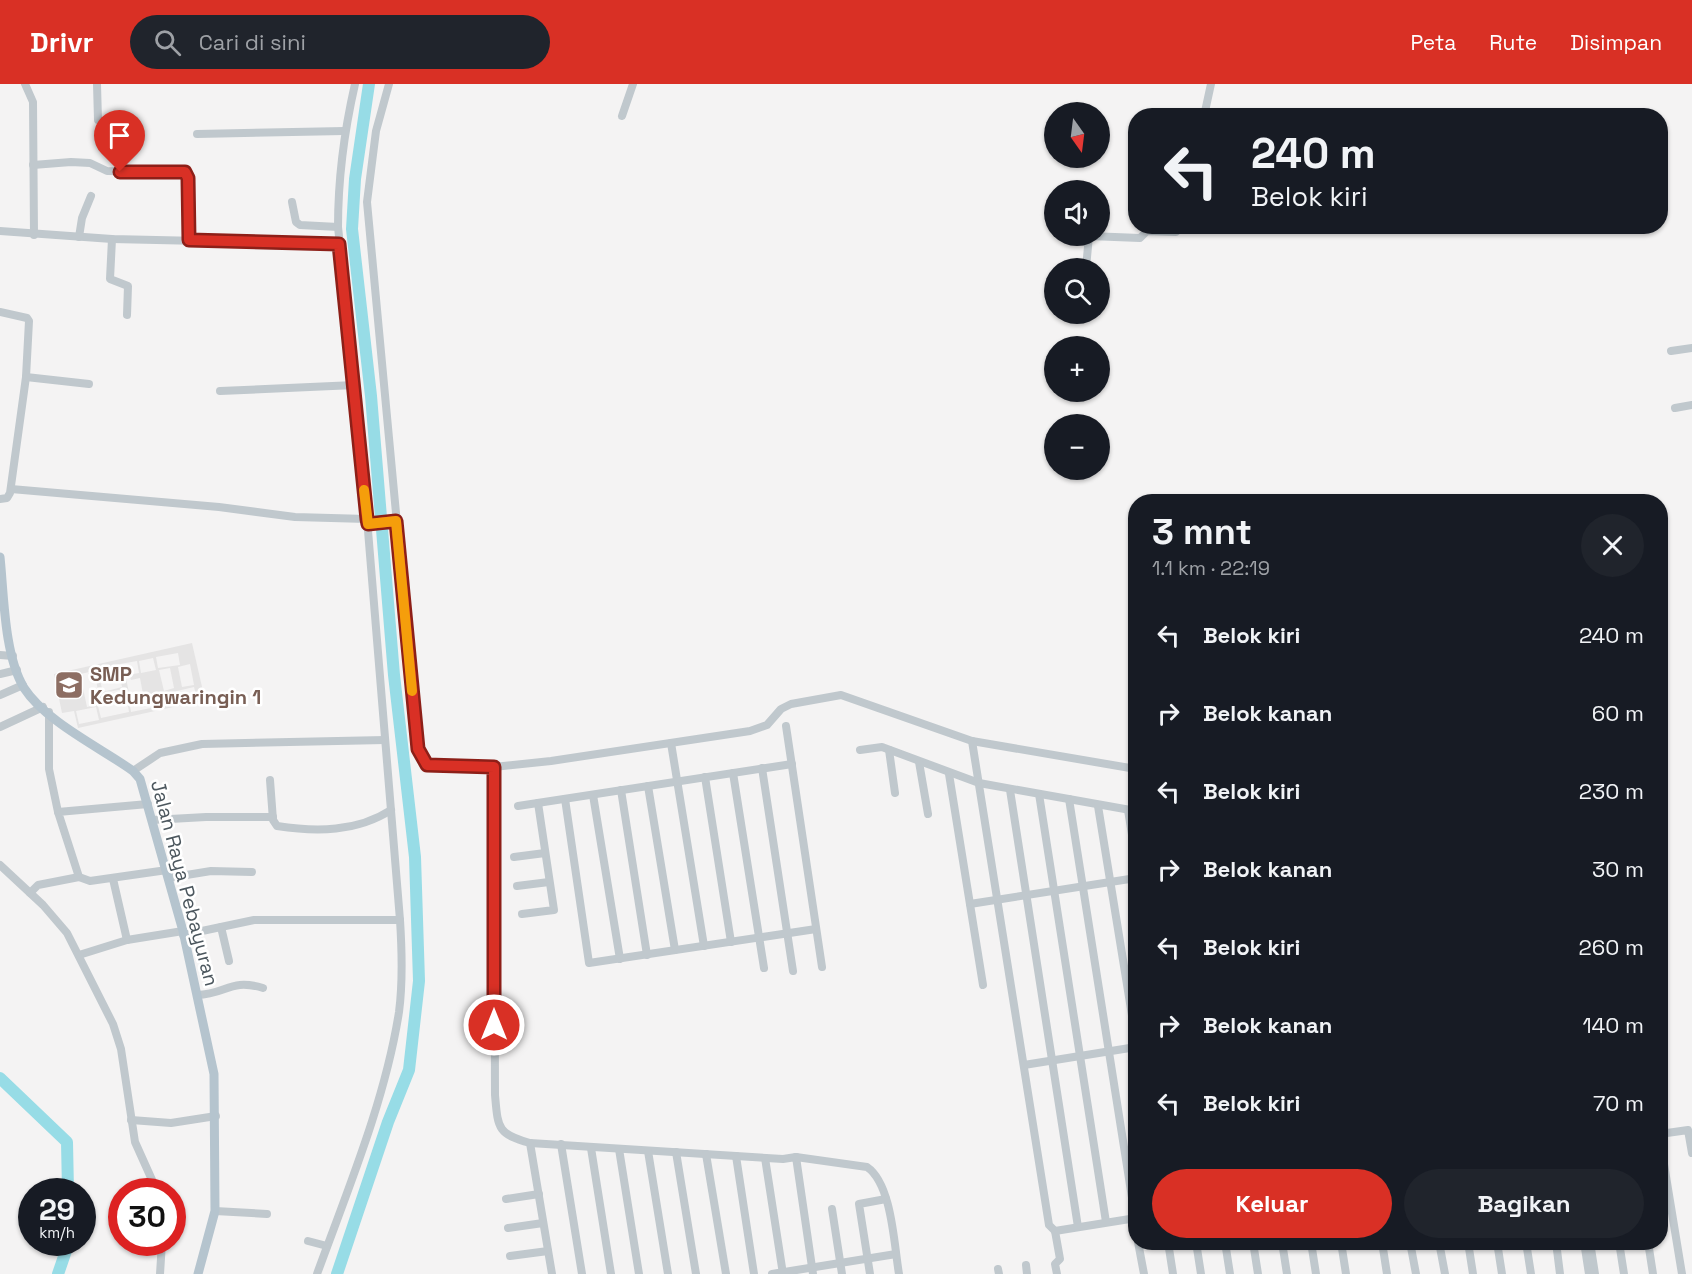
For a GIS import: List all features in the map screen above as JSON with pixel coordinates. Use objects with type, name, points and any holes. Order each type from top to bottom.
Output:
[{"type":"main road","name":"Jalan Raya Pebayuran","points":[[0,557],[2,589],[12,656],[23,685],[46,710],[134,771],[140,779],[168,874],[214,1074],[215,1211],[198,1274]]},
{"type":"street","points":[[25,84],[33,102],[34,234]]},
{"type":"street","points":[[97,84],[98,120]]},
{"type":"street","points":[[317,1274],[366,1134],[394,1035],[401,990],[400,920],[368,522],[356,385],[338,227],[339,180],[344,131],[355,84]]},
{"type":"street","points":[[389,84],[376,131],[367,202],[392,521],[418,749],[427,765],[494,767],[671,743],[761,728],[791,704],[841,695],[972,741],[1128,768]]},
{"type":"street","points":[[622,116],[633,84]]},
{"type":"street","points":[[1206,108],[1211,84]]},
{"type":"street","points":[[197,134],[344,131]]},
{"type":"street","points":[[33,165],[71,162],[90,163],[107,171],[185,172],[188,178],[189,240]]},
{"type":"street","points":[[79,237],[82,218],[91,196]]},
{"type":"street","points":[[292,202],[296,222],[300,225],[338,227]]},
{"type":"street","points":[[0,231],[112,239],[339,244]]},
{"type":"street","points":[[1087,258],[1090,236],[1140,238],[1144,234]]},
{"type":"street","points":[[112,239],[110,279],[128,286],[127,315]]},
{"type":"street","points":[[0,312],[29,319],[26,378],[11,489],[9,496],[0,499]]},
{"type":"street","points":[[1671,351],[1692,348]]},
{"type":"street","points":[[26,378],[89,384]]},
{"type":"street","points":[[220,391],[356,385]]},
{"type":"street","points":[[1675,408],[1692,405]]},
{"type":"street","points":[[11,489],[219,507],[295,517],[368,522],[392,521]]},
{"type":"street","points":[[0,655],[12,656]]},
{"type":"street","points":[[0,674],[17,670]]},
{"type":"street","points":[[0,695],[23,685]]},
{"type":"street","points":[[0,727],[46,710],[50,777],[58,812],[79,877]]},
{"type":"street","points":[[786,726],[822,968]]},
{"type":"street","points":[[134,771],[160,753],[202,744],[386,740]]},
{"type":"street","points":[[972,741],[1049,1225],[1055,1231],[1060,1259],[1055,1264],[1057,1274]]},
{"type":"street","points":[[671,743],[704,946]]},
{"type":"street","points":[[860,750],[882,747],[949,774],[979,783],[1128,810]]},
{"type":"street","points":[[888,750],[895,793]]},
{"type":"street","points":[[919,762],[928,814]]},
{"type":"street","points":[[518,806],[792,764]]},
{"type":"street","points":[[494,767],[495,1095],[497,1119],[506,1135],[531,1143],[706,1155],[796,1158],[867,1167],[879,1178],[886,1198],[899,1274]]},
{"type":"street","points":[[762,768],[793,971]]},
{"type":"street","points":[[733,773],[765,968]]},
{"type":"street","points":[[949,774],[983,985]]},
{"type":"street","points":[[705,777],[731,942]]},
{"type":"street","points":[[270,780],[273,817],[277,826],[332,829],[372,822],[390,810]]},
{"type":"street","points":[[648,786],[675,950]]},
{"type":"street","points":[[621,790],[647,955]]},
{"type":"street","points":[[1010,790],[1078,1227]]},
{"type":"street","points":[[1039,794],[1106,1222]]},
{"type":"street","points":[[593,795],[620,959]]},
{"type":"street","points":[[565,799],[589,963],[816,929]]},
{"type":"street","points":[[1069,799],[1128,1173]]},
{"type":"street","points":[[522,914],[554,910],[538,803]]},
{"type":"street","points":[[58,812],[148,804]]},
{"type":"street","points":[[1098,806],[1128,991]]},
{"type":"street","points":[[152,820],[187,817],[273,817]]},
{"type":"street","points":[[514,857],[545,853]]},
{"type":"street","points":[[0,865],[60,924],[79,955],[120,1043],[135,1142],[151,1178]]},
{"type":"street","points":[[30,893],[38,885],[79,877],[90,881],[211,871],[252,872]]},
{"type":"street","points":[[113,879],[127,940]]},
{"type":"street","points":[[970,904],[1128,879]]},
{"type":"street","points":[[517,886],[549,882]]},
{"type":"street","points":[[79,955],[127,940],[254,920],[400,920]]},
{"type":"street","points":[[221,927],[229,961]]},
{"type":"street","points":[[197,995],[217,992],[234,983],[263,988]]},
{"type":"street","points":[[1024,1065],[1128,1048]]},
{"type":"street","points":[[131,1120],[171,1123],[216,1116]]},
{"type":"street","points":[[1668,1133],[1689,1130],[1692,1153]]},
{"type":"street","points":[[531,1143],[552,1274]]},
{"type":"street","points":[[561,1144],[582,1274]]},
{"type":"street","points":[[591,1148],[611,1274]]},
{"type":"street","points":[[619,1149],[639,1274]]},
{"type":"street","points":[[648,1151],[668,1274]]},
{"type":"street","points":[[676,1152],[696,1274]]},
{"type":"street","points":[[706,1155],[726,1274]]},
{"type":"street","points":[[736,1156],[754,1274]]},
{"type":"street","points":[[765,1158],[783,1273]]},
{"type":"street","points":[[796,1158],[813,1271]]},
{"type":"street","points":[[1668,1189],[1682,1274]]},
{"type":"street","points":[[506,1199],[539,1194]]},
{"type":"street","points":[[870,1274],[859,1204],[886,1198]]},
{"type":"street","points":[[832,1209],[842,1274]]},
{"type":"street","points":[[215,1211],[267,1214]]},
{"type":"street","points":[[1055,1231],[1128,1219]]},
{"type":"street","points":[[508,1228],[543,1222]]},
{"type":"street","points":[[308,1240],[327,1246]]},
{"type":"street","points":[[1139,1250],[1143,1274]]},
{"type":"street","points":[[1168,1250],[1173,1274]]},
{"type":"street","points":[[1197,1250],[1201,1274]]},
{"type":"street","points":[[1226,1250],[1230,1274]]},
{"type":"street","points":[[1254,1250],[1258,1274]]},
{"type":"street","points":[[1283,1250],[1287,1274]]},
{"type":"street","points":[[1312,1250],[1316,1274]]},
{"type":"street","points":[[1342,1250],[1346,1274]]},
{"type":"street","points":[[1383,1250],[1387,1274]]},
{"type":"street","points":[[1412,1250],[1416,1274]]},
{"type":"street","points":[[1440,1250],[1444,1274]]},
{"type":"street","points":[[1469,1250],[1473,1274]]},
{"type":"street","points":[[1498,1250],[1502,1274]]},
{"type":"street","points":[[1527,1250],[1531,1274]]},
{"type":"street","points":[[1557,1250],[1560,1274]]},
{"type":"street","points":[[1585,1250],[1589,1274]]},
{"type":"street","points":[[1591,1250],[1595,1274]]},
{"type":"street","points":[[1620,1250],[1624,1274]]},
{"type":"street","points":[[1649,1250],[1653,1274]]},
{"type":"street","points":[[510,1256],[548,1251]]},
{"type":"street","points":[[772,1274],[813,1271],[840,1263],[896,1254]]},
{"type":"street","points":[[160,1274],[161,1256]]},
{"type":"shaded area","name":"SMP Kedungwaringin 1","points":[[192,643],[205,700],[78,728],[74,711],[62,713],[54,674]],"holes":[[[178,653],[180,665],[158,668],[156,657]],[[153,658],[156,670],[141,673],[139,661]],[[137,661],[139,673],[100,680],[98,668]],[[190,664],[194,685],[182,687],[178,667]],[[170,668],[174,688],[164,691],[159,670]],[[94,671],[101,704],[87,707],[80,674]],[[120,677],[122,687],[103,692],[100,681]],[[130,677],[131,680],[140,678],[143,694],[130,698],[126,678]],[[194,687],[197,699],[175,704],[173,692]],[[123,689],[125,699],[105,703],[103,693]],[[170,692],[173,704],[153,708],[150,696]],[[149,696],[151,708],[131,712],[129,700]],[[127,700],[129,712],[101,718],[98,706]],[[96,707],[99,720],[79,724],[76,711]]]},
{"type":"waterway","points":[[337,1274],[388,1122],[409,1070],[419,981],[415,857],[394,675],[371,396],[352,229],[355,179],[369,84]]},
{"type":"waterway","points":[[0,1078],[67,1142],[68,1178]]},
{"type":"waterway","points":[[58,1274],[64,1256]]},
{"type":"slow traffic","points":[[364,490],[368,524],[396,521],[412,691]]},
{"type":"place","name":"SMP Kedungwaringin 1","points":[[69,685]]},
{"type":"route","points":[[120,172],[185,172],[188,178],[189,240],[339,244],[356,385],[367,519],[368,524],[396,521],[418,749],[427,765],[494,767],[494,1025]]}]
